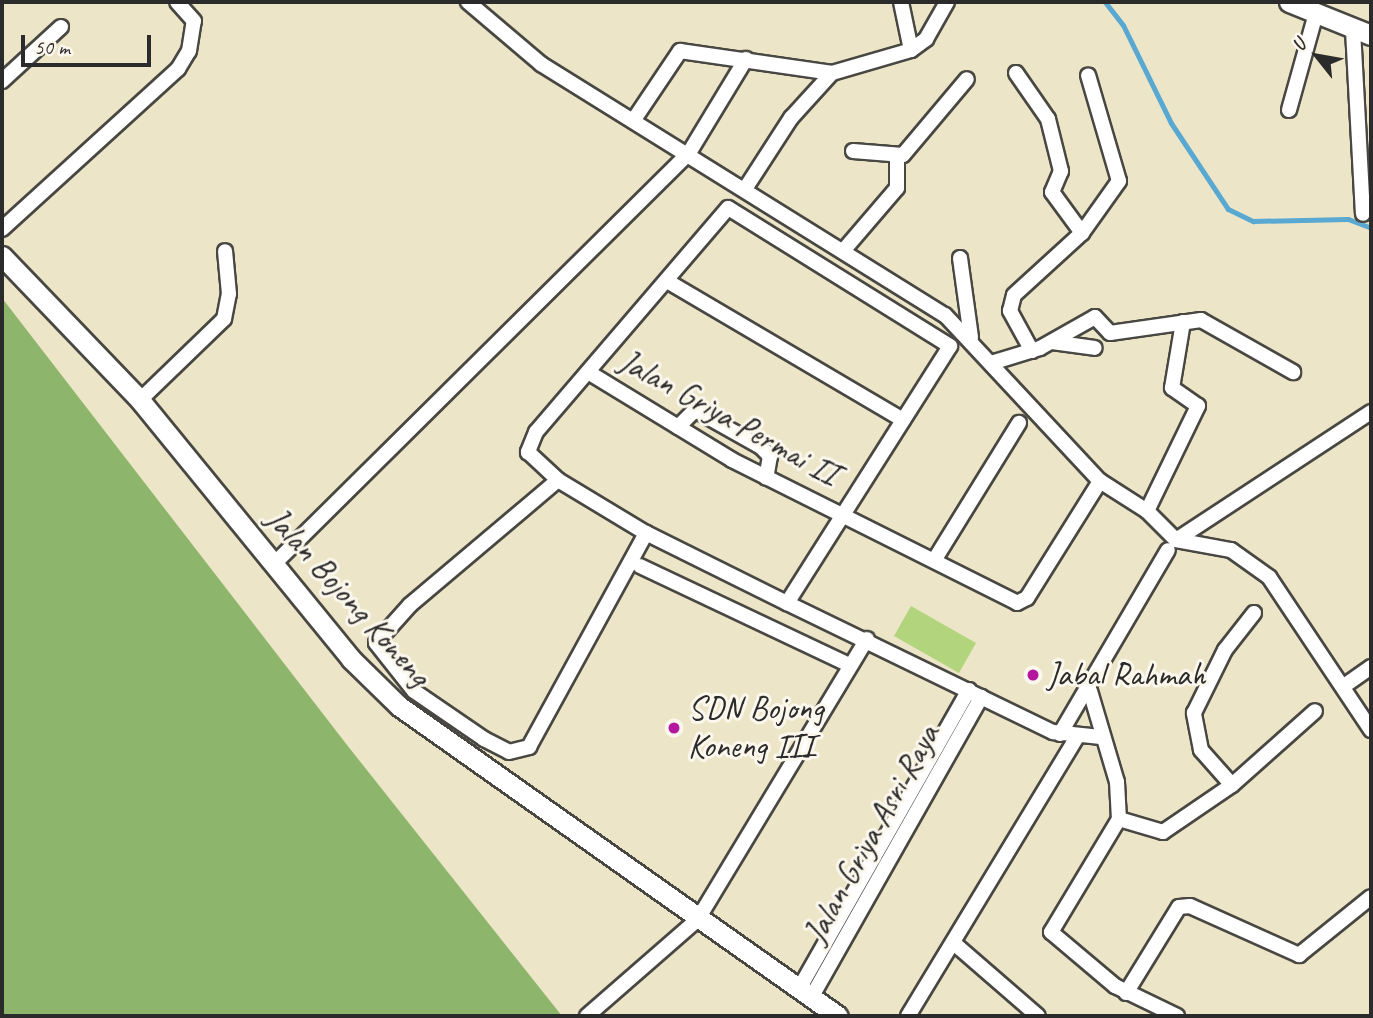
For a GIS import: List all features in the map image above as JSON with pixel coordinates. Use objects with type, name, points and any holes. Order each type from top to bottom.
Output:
[{"type":"street","points":[[2,229],[178,69],[190,51],[194,21],[177,2]]},
{"type":"street","points":[[468,2],[522,51],[635,118],[843,251],[971,337],[991,363],[1100,481],[1147,511],[1172,545],[1231,550],[1269,577],[1371,730]]},
{"type":"street","points":[[901,2],[911,50]]},
{"type":"street","points":[[635,118],[680,51],[832,73],[911,50],[926,39],[947,2]]},
{"type":"street","points":[[1289,2],[1315,17],[1362,33],[1363,214]]},
{"type":"street","points":[[1289,110],[1315,17]]},
{"type":"street","points":[[2,81],[61,27]]},
{"type":"street","points":[[274,564],[689,153],[746,59]]},
{"type":"street","points":[[745,189],[791,118],[832,73]]},
{"type":"street","points":[[1016,73],[1048,119],[1061,171],[1052,192],[1082,233]]},
{"type":"street","points":[[1032,351],[1013,319],[1012,300],[1082,233],[1120,176],[1088,75]]},
{"type":"street","points":[[843,251],[897,188],[897,158],[967,79]]},
{"type":"street","points":[[853,151],[897,158]]},
{"type":"street","points":[[787,603],[950,346],[728,208],[527,444],[528,452],[558,480],[646,533],[787,603],[867,639],[1060,734],[1101,737]]},
{"type":"street","points":[[140,400],[224,319],[229,294],[225,251]]},
{"type":"street","name":"Jalan Bojong Koneng","points":[[2,256],[140,400],[274,564],[399,706],[543,802],[834,1015]]},
{"type":"street","points":[[960,258],[971,337]]},
{"type":"street","points":[[667,281],[903,420]]},
{"type":"street","points":[[991,363],[1032,351],[1095,317],[1110,333],[1201,320],[1293,372]]},
{"type":"street","points":[[1147,511],[1198,406],[1172,388],[1183,322]]},
{"type":"street","points":[[1052,342],[1095,348]]},
{"type":"street","name":"Jalan Griya Permai II","points":[[588,372],[766,478],[843,513],[1020,602],[1100,481]]},
{"type":"street","points":[[678,427],[695,410],[739,434],[769,456],[766,478]]},
{"type":"street","points":[[1060,734],[1090,691],[1172,545],[1371,412]]},
{"type":"street","points":[[935,559],[1019,423]]},
{"type":"street","points":[[558,480],[411,605],[376,643],[414,691],[484,738],[509,751],[529,747],[646,533]]},
{"type":"street","points":[[640,566],[849,665]]},
{"type":"street","points":[[1232,785],[1201,750],[1194,713],[1224,650],[1254,612]]},
{"type":"street","points":[[587,1016],[699,916],[867,639]]},
{"type":"street","points":[[1344,686],[1371,667]]},
{"type":"street","points":[[1090,691],[1101,737],[1117,782],[1119,819],[1051,932],[1126,993],[1177,1016]]},
{"type":"street","name":"Jalan Griya Asri Raya","points":[[805,994],[975,694]]},
{"type":"street","points":[[1119,819],[1163,832],[1232,785],[1315,711]]},
{"type":"street","points":[[908,1016],[956,945],[1077,737]]},
{"type":"street","points":[[1126,993],[1179,907],[1190,906],[1299,955],[1371,897]]},
{"type":"street","points":[[956,945],[1038,1016]]},
{"type":"green space","points":[[2,298],[347,745],[562,1016],[2,1016]]},
{"type":"green space","points":[[911,606],[976,643],[959,673],[894,636]]},
{"type":"waterway","points":[[1105,2],[1123,25],[1171,123],[1228,209],[1253,221],[1348,219],[1371,228]]},
{"type":"place","name":"Jabal Rahmah","points":[[1033,675]]},
{"type":"place","name":"SDN Bojong Koneng III","points":[[674,728]]}]
